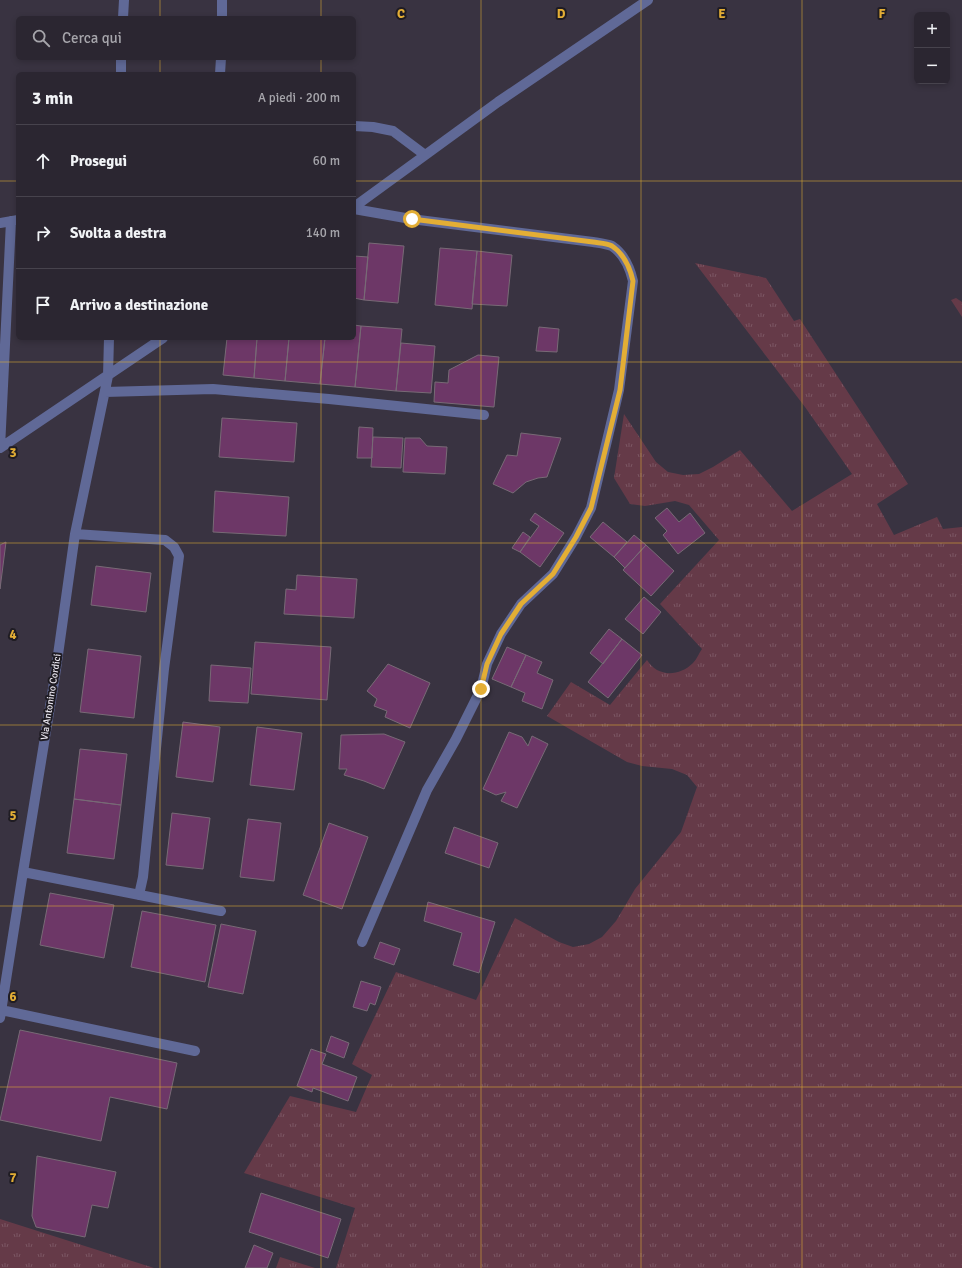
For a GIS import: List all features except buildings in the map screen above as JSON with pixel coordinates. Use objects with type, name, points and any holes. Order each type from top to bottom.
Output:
[{"type":"street","points":[[123,16],[124,0]]},
{"type":"street","points":[[222,0],[222,16]]},
{"type":"street","points":[[356,207],[498,102],[644,1]]},
{"type":"street","points":[[121,72],[122,60]]},
{"type":"street","points":[[220,72],[221,60]]},
{"type":"street","points":[[356,126],[373,127],[393,131],[425,155]]},
{"type":"street","points":[[356,208],[412,219],[593,242],[611,246],[621,255],[630,267],[633,281],[620,390],[591,508],[576,537],[553,574],[521,604],[501,634],[487,664],[481,689],[456,739],[427,790],[362,942]]},
{"type":"street","points":[[0,223],[15,220],[0,448]]},
{"type":"street","name":"Via Antonino Cordici","points":[[1,1014],[22,872],[55,676],[75,534],[108,376],[109,340]]},
{"type":"street","points":[[0,448],[160,340]]},
{"type":"street","points":[[105,392],[213,389],[484,415]]},
{"type":"street","points":[[75,534],[165,540],[174,547],[179,556],[164,669],[143,877],[139,895]]},
{"type":"street","points":[[22,872],[221,911]]},
{"type":"street","points":[[1,1014],[195,1051]]},
{"type":"green space","points":[[695,263],[766,278],[794,321],[800,319],[908,484],[877,504],[894,535],[937,517],[943,529],[962,527],[962,1268],[336,1268],[355,1208],[244,1173],[290,1096],[356,1112],[372,1075],[352,1064],[396,972],[476,1000],[515,918],[559,942],[573,947],[589,944],[602,937],[616,921],[635,889],[681,832],[697,787],[687,775],[672,769],[642,766],[627,762],[547,716],[571,682],[610,705],[647,660],[656,670],[675,673],[687,668],[693,663],[702,649],[660,604],[719,540],[689,505],[675,501],[645,506],[630,504],[614,478],[624,414],[656,462],[668,472],[683,475],[699,474],[740,450],[792,511],[852,474],[805,407]]},
{"type":"green space","points":[[956,298],[962,302],[962,317],[951,300]]},
{"type":"green space","points":[[0,1219],[154,1268],[0,1268]]},
{"type":"green space","points":[[280,1257],[315,1268],[276,1268]]},
{"type":"route","points":[[412,219],[593,242],[611,246],[621,255],[630,267],[633,281],[620,390],[591,508],[576,537],[553,574],[521,604],[501,634],[487,664],[481,689]]}]
